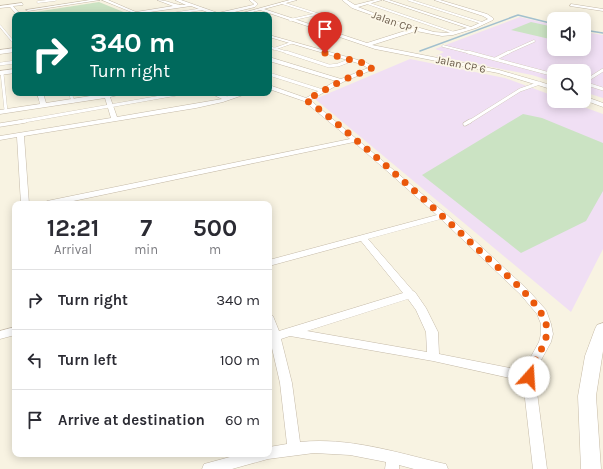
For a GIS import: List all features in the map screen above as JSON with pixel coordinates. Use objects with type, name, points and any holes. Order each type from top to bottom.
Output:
[{"type":"main road","points":[[591,469],[587,396],[593,356],[603,329]]},
{"type":"street","points":[[0,7],[20,2],[28,10],[98,0]]},
{"type":"street","points":[[104,0],[133,12]]},
{"type":"street","points":[[160,0],[178,6]]},
{"type":"street","points":[[177,0],[210,12]]},
{"type":"street","points":[[230,12],[254,6],[256,4],[251,0]]},
{"type":"street","points":[[277,0],[272,1],[282,3]]},
{"type":"street","points":[[248,12],[295,0]]},
{"type":"street","name":"Jalan CP 1","points":[[344,0],[353,6],[416,29],[440,35],[454,33],[470,28],[491,19],[485,15],[436,0]]},
{"type":"street","points":[[353,6],[380,0]]},
{"type":"street","points":[[385,0],[470,28]]},
{"type":"street","points":[[10,5],[16,12]]},
{"type":"street","points":[[141,12],[191,5]]},
{"type":"street","points":[[571,5],[603,10]]},
{"type":"street","name":"Jalan CP 6","points":[[260,9],[268,12]]},
{"type":"street","name":"Jalan CP 6","points":[[272,13],[367,45],[499,72],[547,86]]},
{"type":"street","points":[[367,45],[416,29]]},
{"type":"street","points":[[272,37],[368,64],[372,68],[341,81],[306,100]]},
{"type":"street","points":[[0,46],[12,45]]},
{"type":"street","points":[[0,52],[12,50]]},
{"type":"street","points":[[0,56],[12,54]]},
{"type":"street","points":[[272,60],[341,81]]},
{"type":"street","points":[[1,73],[12,71]]},
{"type":"street","points":[[272,88],[306,100],[356,140],[443,216],[524,292],[542,313],[546,324],[547,334],[545,342],[530,370],[529,377],[540,469]]},
{"type":"street","points":[[41,96],[43,106]]},
{"type":"street","points":[[3,112],[97,96]]},
{"type":"street","points":[[107,96],[115,119]]},
{"type":"street","points":[[220,96],[228,99]]},
{"type":"street","points":[[0,138],[182,109],[237,96]]},
{"type":"street","points":[[591,100],[603,104]]},
{"type":"street","points":[[20,135],[25,201]]},
{"type":"street","points":[[61,201],[356,140]]},
{"type":"street","points":[[272,261],[443,216]]},
{"type":"street","points":[[362,237],[411,294],[421,308],[432,332],[433,357]]},
{"type":"street","points":[[276,336],[411,294]]},
{"type":"street","points":[[272,326],[276,336],[285,376],[294,449]]},
{"type":"street","points":[[0,335],[12,332]]},
{"type":"street","points":[[292,332],[433,357],[529,377]]},
{"type":"street","points":[[272,453],[321,447],[346,449],[392,464],[441,469]]},
{"type":"street","points":[[209,469],[253,457]]},
{"type":"lane","points":[[35,0],[45,8]]},
{"type":"lane","points":[[38,2],[55,0]]},
{"type":"lane","points":[[409,0],[482,23]]},
{"type":"lane","points":[[282,3],[317,14],[290,20]]},
{"type":"lane","points":[[368,3],[454,33]]},
{"type":"lane","points":[[184,12],[203,9]]},
{"type":"lane","points":[[0,26],[12,41]]},
{"type":"lane","points":[[495,59],[534,41]]},
{"type":"lane","points":[[274,49],[291,43]]},
{"type":"lane","points":[[443,46],[547,73]]},
{"type":"lane","points":[[274,49],[330,66],[338,66],[351,60]]},
{"type":"lane","points":[[0,64],[12,62]]},
{"type":"lane","points":[[591,78],[603,70]]},
{"type":"lane","points":[[1,73],[3,112]]},
{"type":"lane","points":[[272,75],[323,91]]},
{"type":"lane","points":[[465,124],[520,90],[540,84]]},
{"type":"lane","points":[[591,85],[603,89]]},
{"type":"lane","points":[[71,96],[73,101]]},
{"type":"lane","points":[[0,125],[166,96]]},
{"type":"shaded area","points":[[520,17],[547,23],[547,56],[591,56],[591,33],[603,35],[603,98],[591,94],[591,64],[547,64],[547,80],[532,75],[436,56],[444,52],[435,49]]},
{"type":"shaded area","points":[[410,59],[505,78],[547,93],[547,108],[586,108],[603,114],[603,249],[571,312],[315,99]]},
{"type":"green space","points":[[99,2],[124,12],[35,12]]},
{"type":"green space","points":[[531,22],[547,25],[547,38],[511,30]]},
{"type":"green space","points":[[523,114],[542,118],[603,143],[603,191],[586,221],[521,253],[422,175]]},
{"type":"waterway","points":[[420,51],[518,15],[547,22]]},
{"type":"waterway","points":[[591,31],[603,33]]},
{"type":"route","points":[[325,53],[363,63],[371,66],[372,68],[341,81],[306,100],[356,140],[422,197],[524,292],[542,313],[546,324],[547,334],[545,342],[530,370],[529,377]]}]
